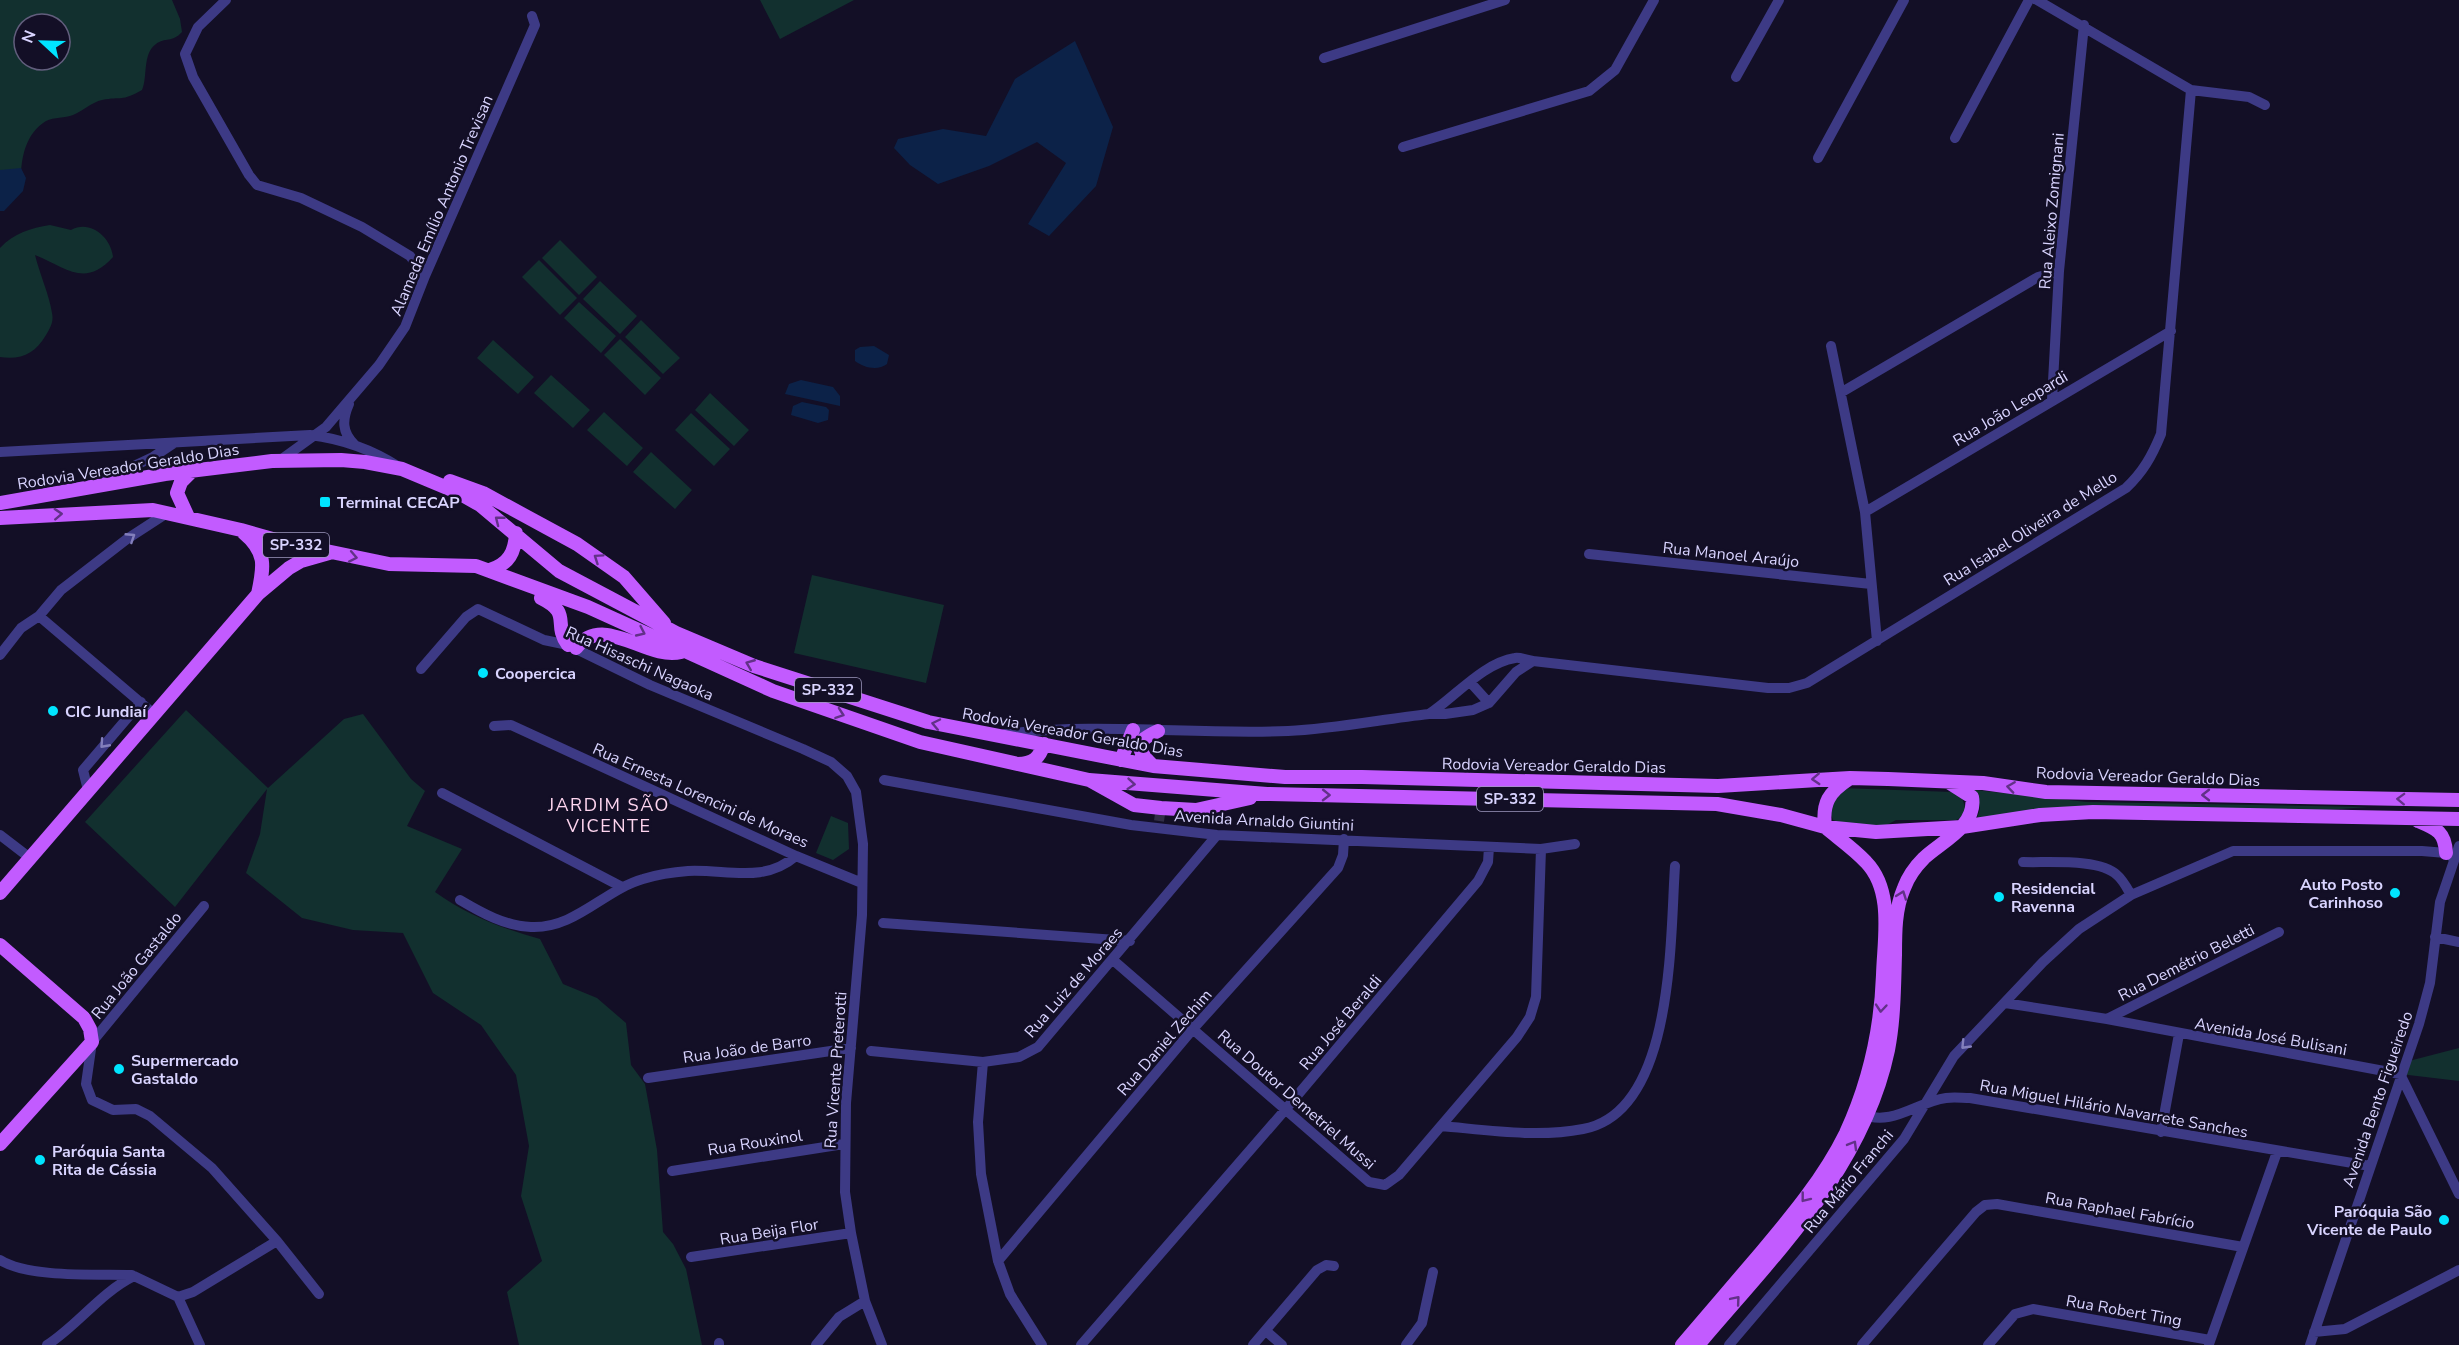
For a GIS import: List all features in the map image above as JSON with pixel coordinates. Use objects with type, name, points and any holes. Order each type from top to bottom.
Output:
[{"type":"main road","name":"Rodovia Vereador Geraldo Dias","points":[[0,503],[193,470],[279,461],[341,460],[381,464],[424,477],[480,506],[516,533],[559,571],[669,629],[779,676],[928,722],[1153,766],[1285,777],[1718,786],[1850,778],[1983,783],[2046,792],[2459,800]]},
{"type":"main road","points":[[188,517],[177,494],[181,482],[193,470]]},
{"type":"main road","points":[[424,477],[454,482],[483,493],[577,544],[624,577],[669,629]]},
{"type":"main road","name":"Rodovia Vereador Geraldo Dias","points":[[0,518],[133,510],[167,513],[389,564],[476,566],[588,608],[773,691],[920,742],[1089,780],[1267,794],[1717,804],[1781,815],[1824,827],[1876,832],[1962,827],[2040,815],[2092,812],[2459,819]]},
{"type":"main road","points":[[241,530],[257,545],[261,555],[263,565],[258,594]]},
{"type":"main road","points":[[490,570],[507,562],[515,546],[516,533]]},
{"type":"main road","points":[[0,892],[258,594],[289,568],[329,552]]},
{"type":"main road","points":[[523,584],[534,594],[554,604],[559,610],[562,618],[561,636],[572,646],[600,635],[613,636],[661,653],[684,652]]},
{"type":"main road","points":[[1121,760],[1133,730]]},
{"type":"main road","points":[[1153,766],[1140,749],[1141,742],[1158,731]]},
{"type":"main road","points":[[1012,764],[1031,763],[1037,759],[1044,744]]},
{"type":"main road","points":[[1074,777],[1080,759],[1088,753]]},
{"type":"main road","points":[[1698,1345],[1831,1184],[1856,1140],[1879,1032],[1883,977],[1884,902],[1878,879],[1867,862],[1824,827],[1825,802],[1834,789],[1850,778]]},
{"type":"main road","points":[[1089,780],[1160,818],[1267,794]]},
{"type":"main road","points":[[1683,1345],[1786,1223],[1820,1178],[1861,1114],[1888,1050],[1893,1007],[1898,904],[1908,880],[1923,858],[1962,827],[1974,806],[1972,797],[1948,782]]},
{"type":"main road","points":[[2411,818],[2440,831],[2454,855]]},
{"type":"main road","points":[[1923,858],[1975,833],[2007,821]]},
{"type":"main road","points":[[0,945],[84,1018],[90,1029],[92,1042],[0,1143]]},
{"type":"street","points":[[226,0],[198,27],[185,54],[193,77],[249,176],[257,186],[301,198],[362,227],[410,256],[424,276]]},
{"type":"street","points":[[1324,58],[1505,0]]},
{"type":"street","points":[[1403,147],[1589,91],[1615,70],[1654,0]]},
{"type":"street","points":[[1736,77],[1779,0]]},
{"type":"street","points":[[1818,158],[1904,0]]},
{"type":"street","points":[[1956,138],[2029,0]]},
{"type":"street","points":[[2037,0],[2191,90],[2249,97],[2265,105]]},
{"type":"street","name":"Alameda Emílio Antonio Trevisan","points":[[354,396],[405,327],[424,276],[535,26],[532,16]]},
{"type":"street","name":"Rua Aleixo Zomignani","points":[[2052,400],[2060,271],[2084,26]]},
{"type":"street","name":"Rua Isabel Oliveira de Mello","points":[[1429,714],[1493,666],[1516,657],[1533,661],[1758,687],[1789,688],[1807,683],[2126,488],[2142,473],[2161,434],[2191,90]]},
{"type":"street","points":[[1842,392],[2038,277],[2060,271]]},
{"type":"street","name":"Rua João Leopardi","points":[[1865,512],[2171,331]]},
{"type":"street","points":[[1832,346],[1865,512],[1877,640]]},
{"type":"street","points":[[279,461],[316,435],[354,396]]},
{"type":"street","points":[[354,396],[344,419],[344,429],[355,445]]},
{"type":"street","points":[[0,453],[316,435],[376,452],[402,469]]},
{"type":"street","points":[[87,489],[176,442]]},
{"type":"street","points":[[120,445],[131,449],[135,454],[131,467]]},
{"type":"street","points":[[0,655],[21,628],[39,616],[61,590],[127,538],[167,513]]},
{"type":"street","name":"Rua Manoel Araújo","points":[[1589,554],[1871,584]]},
{"type":"street","name":"Rua Hisaschi Nagaoka","points":[[422,669],[466,617],[478,609],[544,640],[572,646],[650,685],[831,762],[847,776],[856,792]]},
{"type":"street","points":[[39,616],[154,714]]},
{"type":"street","points":[[993,736],[1028,731],[1290,731],[1445,714],[1473,710],[1489,703],[1516,672],[1533,661]]},
{"type":"street","points":[[1470,682],[1489,703]]},
{"type":"street","points":[[88,790],[83,770],[141,702]]},
{"type":"street","name":"Rua Ernesta Lorencini de Moraes","points":[[494,726],[511,725],[796,856],[862,883]]},
{"type":"street","name":"Avenida Arnaldo Giuntini","points":[[884,780],[1131,825],[1160,818],[1217,835],[1541,849],[1575,844]]},
{"type":"street","name":"Rua Vicente Preterotti","points":[[856,792],[863,844],[862,883],[844,1144],[845,1192],[865,1301],[882,1345]]},
{"type":"street","points":[[442,793],[622,887]]},
{"type":"street","points":[[1131,825],[1134,805]]},
{"type":"street","name":"Rua Luiz de Moraes","points":[[871,1051],[983,1062],[1019,1057],[1038,1047],[1130,941],[1217,835]]},
{"type":"street","points":[[0,836],[30,858]]},
{"type":"street","name":"Rua Daniel Zechim","points":[[998,1261],[1193,1029],[1338,868],[1343,855],[1344,839]]},
{"type":"street","name":"Avenida Bento Figueiredo","points":[[2310,1345],[2400,1074],[2419,1024],[2430,983],[2440,902],[2454,855],[2459,846]]},
{"type":"street","name":"Rua José Beraldi","points":[[1081,1345],[1285,1110],[1478,881],[1488,862],[1489,847]]},
{"type":"street","name":"Rua Doutor Demetriel Mussi","points":[[1113,960],[1369,1182],[1385,1185],[1399,1175],[1517,1037],[1530,1017],[1536,997],[1541,849]]},
{"type":"street","name":"Rua Mário Franchi","points":[[1729,1345],[1904,1139],[1954,1056],[2043,962],[2079,929],[2131,895],[2233,851],[2454,855]]},
{"type":"street","points":[[460,900],[486,915],[511,924],[531,927],[548,926],[576,916],[622,887],[644,879],[686,871],[759,874],[784,866],[796,856]]},
{"type":"street","points":[[2023,862],[2093,864],[2107,867],[2118,875],[2131,895]]},
{"type":"street","points":[[1441,1126],[1502,1132],[1553,1132],[1584,1129],[1605,1122],[1625,1107],[1646,1073],[1659,1037],[1667,975],[1675,866]]},
{"type":"street","name":"Rua João Gastaldo","points":[[92,1042],[204,906]]},
{"type":"street","points":[[883,923],[1130,941]]},
{"type":"street","name":"Rua Demétrio Beletti","points":[[2107,1019],[2279,932]]},
{"type":"street","points":[[2435,937],[2459,942]]},
{"type":"street","name":"Avenida José Bulisani","points":[[2005,1003],[2107,1019],[2400,1074]]},
{"type":"street","points":[[2161,1131],[2179,1034]]},
{"type":"street","points":[[92,1042],[86,1084],[92,1100],[113,1110],[136,1109],[150,1116],[212,1168],[277,1241],[319,1294]]},
{"type":"street","name":"Rua João de Barro","points":[[648,1078],[851,1048]]},
{"type":"street","points":[[983,1062],[978,1122],[981,1174],[998,1261],[1010,1294],[1042,1345]]},
{"type":"street","points":[[2400,1074],[2459,1194]]},
{"type":"street","name":"Rua Miguel Hilário Navarrete Sanches","points":[[1861,1114],[1876,1119],[1890,1117],[1903,1115],[1946,1098],[1970,1098],[2370,1166]]},
{"type":"street","name":"Rua Rouxinol","points":[[672,1171],[844,1144]]},
{"type":"street","points":[[2209,1342],[2277,1152]]},
{"type":"street","name":"Rua Raphael Fabrício","points":[[1862,1345],[1976,1212],[1991,1204],[2243,1247]]},
{"type":"street","name":"Rua Beija Flor","points":[[691,1257],[851,1233]]},
{"type":"street","points":[[178,1297],[193,1292],[277,1241]]},
{"type":"street","points":[[0,1260],[26,1270],[134,1275],[178,1297],[200,1345]]},
{"type":"street","points":[[1253,1345],[1317,1270],[1326,1265],[1334,1266]]},
{"type":"street","points":[[2314,1332],[2345,1329],[2459,1270]]},
{"type":"street","points":[[1406,1345],[1422,1323],[1433,1272]]},
{"type":"street","points":[[47,1345],[104,1295],[134,1275]]},
{"type":"street","points":[[816,1345],[839,1317],[865,1301]]},
{"type":"street","name":"Rua Robert Ting","points":[[1993,1343],[2015,1314],[2033,1309],[2209,1342]]},
{"type":"street","points":[[1266,1331],[1282,1345]]},
{"type":"green space","points":[[0,0],[172,0],[180,19],[182,32],[175,38],[159,42],[152,48],[147,60],[142,90],[125,97],[98,101],[73,115],[46,121],[38,127],[28,142],[22,160],[21,188],[0,176]]},
{"type":"green space","points":[[760,0],[854,0],[780,39]]},
{"type":"green space","points":[[50,225],[71,230],[78,227],[92,228],[104,237],[113,257],[94,272],[84,273],[66,270],[35,255],[51,306],[51,325],[42,342],[32,351],[14,358],[0,357],[0,248],[11,238],[23,232]]},
{"type":"green space","points":[[560,240],[597,277],[579,295],[542,258]]},
{"type":"green space","points":[[539,260],[577,298],[560,315],[522,277]]},
{"type":"green space","points":[[600,281],[637,316],[620,334],[583,299]]},
{"type":"green space","points":[[579,302],[616,336],[601,353],[564,318]]},
{"type":"green space","points":[[641,320],[680,358],[663,374],[625,337]]},
{"type":"green space","points":[[620,339],[661,378],[645,395],[604,355]]},
{"type":"green space","points":[[493,340],[534,377],[518,394],[477,358]]},
{"type":"green space","points":[[551,375],[590,410],[573,428],[534,393]]},
{"type":"green space","points":[[710,393],[749,430],[734,446],[695,410]]},
{"type":"green space","points":[[604,412],[643,448],[627,466],[587,430]]},
{"type":"green space","points":[[691,413],[730,449],[714,466],[675,430]]},
{"type":"green space","points":[[651,452],[692,490],[675,509],[633,472]]},
{"type":"green space","points":[[812,575],[944,605],[926,683],[794,653]]},
{"type":"green space","points":[[186,710],[268,788],[344,719],[363,714],[411,779],[425,791],[407,826],[462,849],[435,892],[460,908],[486,920],[540,939],[563,984],[597,998],[626,1023],[631,1065],[645,1084],[657,1150],[663,1232],[673,1244],[686,1269],[702,1345],[519,1345],[507,1292],[542,1261],[521,1196],[529,1146],[516,1075],[481,1025],[433,993],[403,933],[353,930],[302,918],[246,873],[260,834],[267,789],[175,907],[85,822]]},
{"type":"green space","points":[[1841,788],[1952,792],[1961,795],[1966,810],[1956,820],[1896,820],[1883,827],[1851,826],[1833,820],[1829,809]]},
{"type":"green space","points":[[1975,790],[2087,802],[2368,807],[2313,811],[1976,821],[1980,809]]},
{"type":"green space","points":[[831,816],[848,823],[849,849],[833,860],[816,853]]},
{"type":"green space","points":[[2459,1048],[2459,1081],[2400,1074],[2405,1062]]},
{"type":"water","points":[[1075,41],[1113,127],[1096,186],[1049,236],[1028,224],[1066,163],[1037,142],[989,166],[938,184],[910,165],[894,148],[898,139],[943,129],[986,136],[1015,79]]},
{"type":"water","points":[[21,168],[26,178],[23,191],[4,211],[0,211],[0,170]]},
{"type":"water","points":[[874,346],[889,355],[887,364],[871,368],[855,361],[855,350],[860,347]]},
{"type":"water","points":[[801,380],[833,387],[840,396],[840,406],[785,394],[789,384]]},
{"type":"water","points":[[802,402],[826,407],[829,410],[828,420],[818,423],[791,415],[793,406]]},
{"type":"tunnel","points":[[1159,821],[1160,814]]},
{"type":"place","name":"Terminal CECAP","points":[[325,502]]},
{"type":"place","name":"Coopercica","points":[[483,673]]},
{"type":"place","name":"CIC Jundiaí","points":[[53,711]]},
{"type":"place","name":"Auto Posto Carinhoso","points":[[2395,893]]},
{"type":"place","name":"Residencial Ravenna","points":[[1999,897]]},
{"type":"place","name":"Supermercado Gastaldo","points":[[119,1069]]},
{"type":"place","name":"Paróquia Santa Rita de Cássia","points":[[40,1160]]},
{"type":"place","name":"Paróquia São Vicente de Paulo","points":[[2444,1220]]},
{"type":"district","name":"JARDIM SÃO VICENTE","points":[[609,815]]}]
